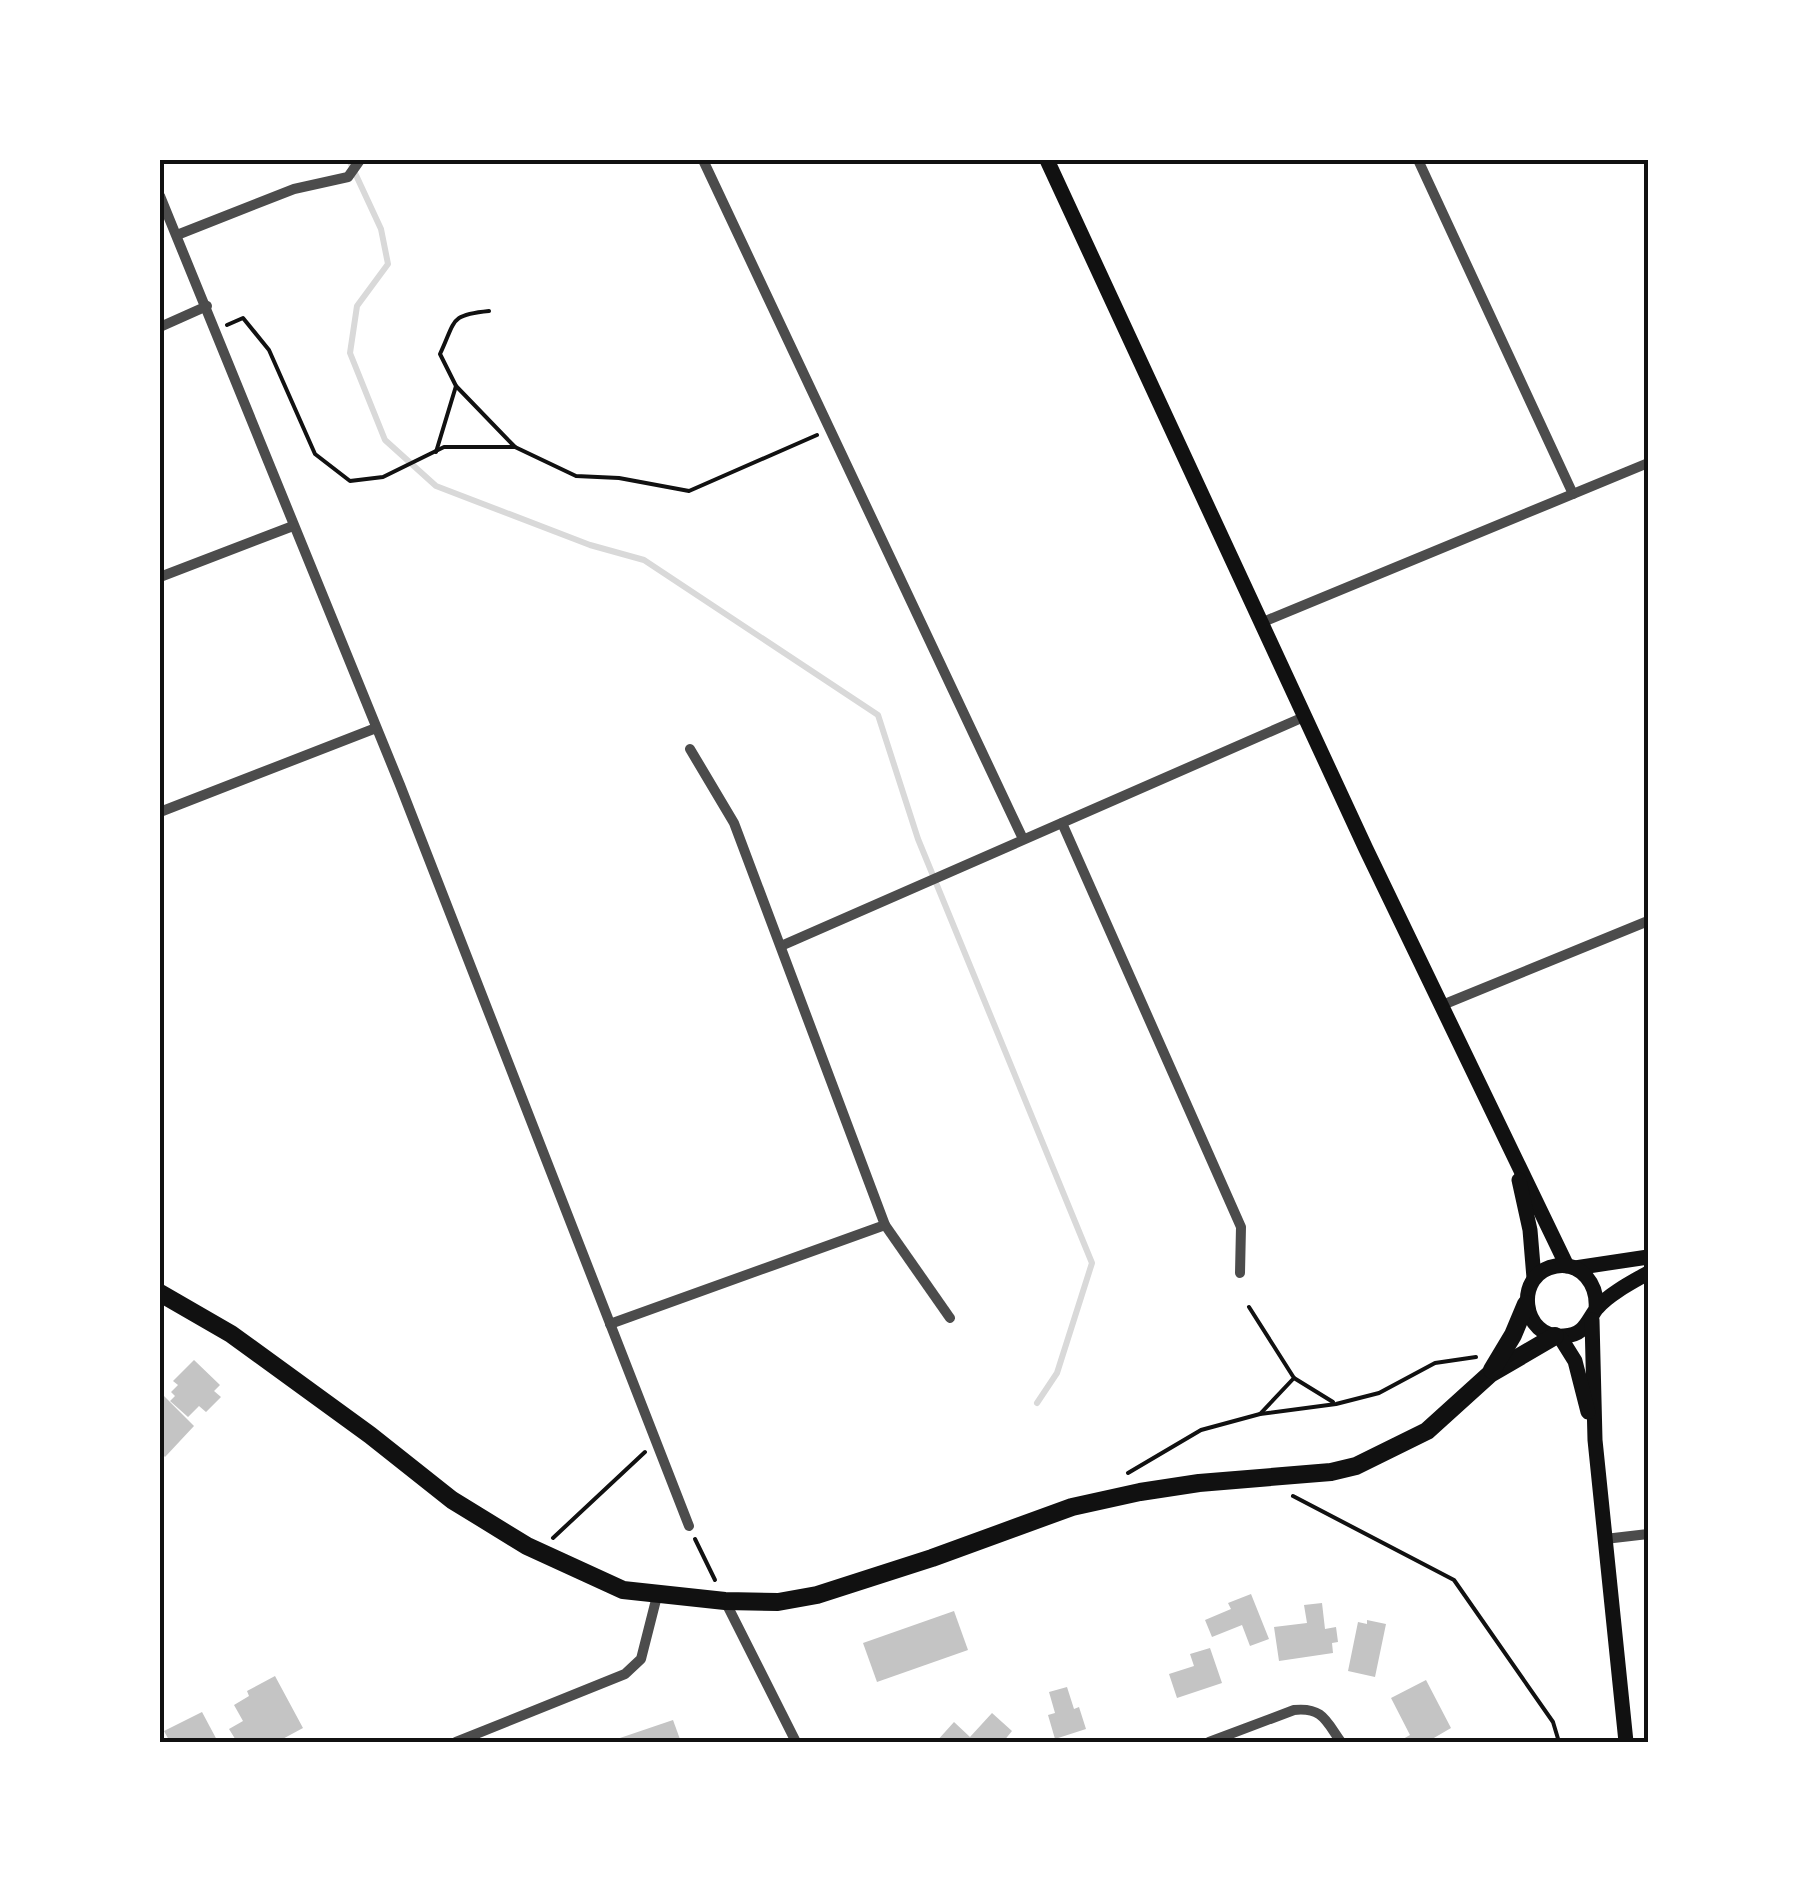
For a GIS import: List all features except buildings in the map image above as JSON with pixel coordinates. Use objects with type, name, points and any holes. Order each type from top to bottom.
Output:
[{"type":"main road","points":[[1047,160],[1440,1006],[1571,1267],[1593,1284],[1595,1440],[1626,1742]]},
{"type":"main road","points":[[160,1293],[231,1334],[452,1500],[538,1552],[623,1590],[657,1596],[778,1602],[818,1595],[1072,1507],[1199,1482],[1331,1472],[1389,1452],[1443,1420],[1490,1374],[1514,1335],[1534,1278],[1530,1230],[1512,1152]]},
{"type":"main road","points":[[1534,1278],[1548,1268],[1648,1257]]},
{"type":"main road","points":[[1490,1374],[1558,1336],[1581,1331],[1594,1314],[1648,1273]]},
{"type":"main road","points":[[1526,1304],[1532,1322],[1558,1336],[1575,1361],[1595,1440]]},
{"type":"street","points":[[177,235],[294,189],[348,177],[360,160]]},
{"type":"street","points":[[703,160],[1024,839]]},
{"type":"street","points":[[1419,162],[1572,494]]},
{"type":"street","points":[[160,196],[376,728],[689,1526]]},
{"type":"street","points":[[160,327],[207,306]]},
{"type":"street","points":[[1263,622],[1648,463]]},
{"type":"street","points":[[160,577],[293,526]]},
{"type":"street","points":[[781,946],[1306,716]]},
{"type":"street","points":[[160,812],[376,728]]},
{"type":"street","points":[[690,749],[734,823],[885,1225],[950,1318]]},
{"type":"street","points":[[1062,822],[1241,1228],[1240,1273]]},
{"type":"street","points":[[1440,1006],[1648,921]]},
{"type":"street","points":[[610,1324],[885,1225]]},
{"type":"street","points":[[1605,1538],[1648,1534]]},
{"type":"street","points":[[456,1742],[626,1674],[640,1659],[657,1596]]},
{"type":"street","points":[[725,1601],[796,1742]]},
{"type":"street","points":[[1209,1742],[1294,1710],[1307,1709],[1320,1713],[1341,1742]]},
{"type":"path","points":[[489,310],[464,313],[452,321],[440,354],[456,386],[514,447],[576,476],[619,478],[689,491],[831,430]]},
{"type":"path","points":[[243,318],[270,350],[315,454],[350,482],[383,477],[444,448],[514,447]]},
{"type":"path","points":[[436,452],[456,386]]},
{"type":"path","points":[[1249,1307],[1294,1378],[1336,1404]]},
{"type":"path","points":[[1120,1478],[1201,1430],[1260,1414],[1336,1404],[1379,1392],[1435,1363],[1476,1357]]},
{"type":"path","points":[[1260,1414],[1294,1378]]},
{"type":"path","points":[[538,1552],[656,1442]]},
{"type":"path","points":[[1261,1479],[1454,1580],[1553,1722],[1558,1742]]},
{"type":"path","points":[[689,1526],[725,1601]]},
{"type":"waterway","points":[[349,160],[381,229],[388,264],[357,306],[350,353],[385,440],[436,486],[590,545],[644,560],[878,715],[918,839],[1092,1263],[1057,1373],[1037,1403]]}]
